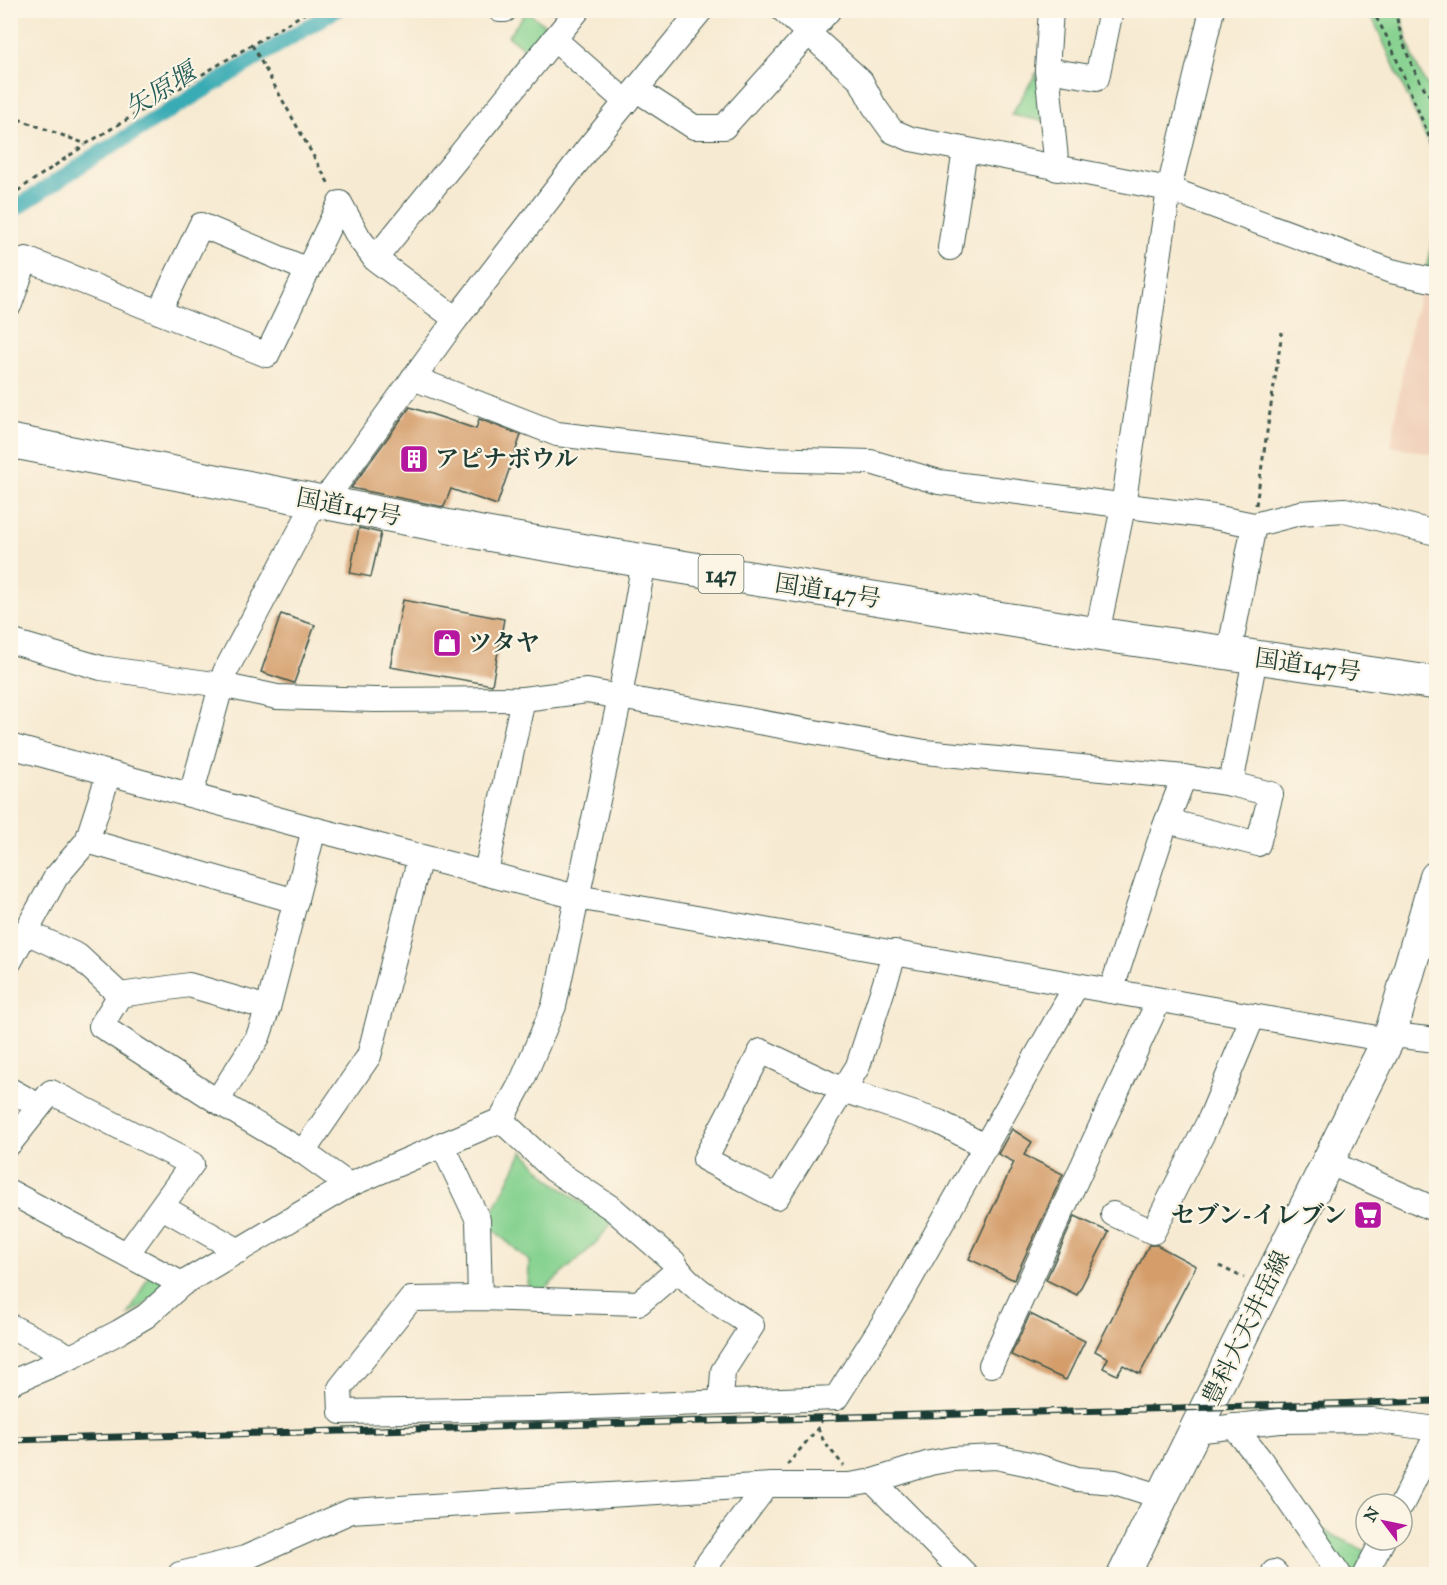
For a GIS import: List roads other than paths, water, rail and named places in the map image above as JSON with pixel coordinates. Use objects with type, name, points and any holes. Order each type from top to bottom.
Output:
[{"type":"highway","name":"国道147号","points":[[10,441],[481,533],[644,561],[1097,634],[1437,683]]},
{"type":"main road","name":"豊科大天井岳線","points":[[1124,1575],[1390,1036],[1437,877]]},
{"type":"street","points":[[501,10],[506,10]]},
{"type":"street","points":[[375,259],[578,10]]},
{"type":"street","points":[[191,795],[225,672],[310,512],[333,489],[456,319],[589,147],[700,10]]},
{"type":"street","points":[[783,10],[861,81],[874,106],[892,131],[911,139],[1169,189],[1391,271],[1437,281]]},
{"type":"street","points":[[554,39],[632,96],[694,127],[724,127],[829,10]]},
{"type":"street","points":[[1051,10],[1047,70],[1057,169]]},
{"type":"street","points":[[1047,70],[1097,78],[1111,10]]},
{"type":"street","points":[[1097,634],[1123,507],[1169,189],[1212,10]]},
{"type":"street","points":[[950,248],[964,150]]},
{"type":"street","points":[[10,304],[26,259],[267,356],[340,203],[359,238],[375,259],[456,319]]},
{"type":"street","points":[[159,312],[201,225],[308,270]]},
{"type":"street","points":[[413,378],[557,434],[766,459],[871,462],[939,482],[1214,517],[1254,525],[1300,513],[1345,510],[1437,533]]},
{"type":"street","points":[[1231,784],[1254,525]]},
{"type":"street","points":[[10,1383],[71,1357],[146,1316],[182,1284],[349,1185],[501,1120],[522,1081],[554,1006],[620,697],[644,561]]},
{"type":"street","points":[[10,641],[100,668],[221,685],[277,697],[375,700],[523,699],[587,691],[925,752],[1185,777],[1231,784],[1271,794],[1258,844],[1167,821]]},
{"type":"street","points":[[486,872],[523,699]]},
{"type":"street","points":[[10,746],[314,829],[577,897],[1377,1038],[1390,1036],[1437,1040]]},
{"type":"street","points":[[10,961],[56,877],[87,841],[109,773]]},
{"type":"street","points":[[1111,991],[1167,821],[1185,777]]},
{"type":"street","points":[[218,1101],[258,1037],[268,1008],[314,829]]},
{"type":"street","points":[[87,841],[296,901]]},
{"type":"street","points":[[303,1152],[369,1056],[420,857]]},
{"type":"street","points":[[26,932],[78,956],[120,995]]},
{"type":"street","points":[[896,952],[858,1066],[843,1090],[777,1197],[705,1159],[761,1051],[843,1090],[939,1122],[986,1147]]},
{"type":"street","points":[[120,995],[189,985],[268,1008]]},
{"type":"street","points":[[678,1270],[639,1303],[480,1298],[411,1299],[339,1388],[341,1412],[538,1409],[836,1398],[900,1297],[1076,986]]},
{"type":"street","points":[[120,995],[101,1026],[303,1152],[349,1185]]},
{"type":"street","points":[[991,1365],[1159,1000]]},
{"type":"street","points":[[1113,1214],[1153,1232],[1210,1119],[1253,1017]]},
{"type":"street","points":[[10,1090],[39,1106]]},
{"type":"street","points":[[10,1143],[51,1092],[192,1164],[127,1254]]},
{"type":"street","points":[[501,1120],[554,1170],[613,1209],[674,1262],[678,1270],[696,1286],[752,1326],[723,1371],[722,1401]]},
{"type":"street","points":[[442,1144],[478,1220],[480,1298]]},
{"type":"street","points":[[1328,1162],[1437,1210]]},
{"type":"street","points":[[10,1192],[182,1284]]},
{"type":"street","points":[[162,1207],[239,1251]]},
{"type":"street","points":[[10,1326],[71,1357]]},
{"type":"street","points":[[1195,1431],[1280,1421],[1372,1420],[1437,1429]]},
{"type":"street","points":[[1233,1426],[1260,1459],[1339,1575]]},
{"type":"street","points":[[1408,1492],[1437,1436]]},
{"type":"street","points":[[180,1575],[245,1558],[351,1511],[865,1482],[952,1459],[996,1457],[1029,1464],[1077,1479],[1114,1482],[1162,1497]]},
{"type":"street","points":[[865,1482],[965,1575]]},
{"type":"street","points":[[700,1575],[769,1486]]},
{"type":"street","points":[[1365,1575],[1377,1552]]},
{"type":"waterway","name":"矢原堰","points":[[10,212],[95,156],[336,10]]},
{"type":"railway","points":[[10,1440],[1436,1401]]},
{"type":"place","name":"アピナボウル","points":[[414,459]]},
{"type":"place","name":"ツタヤ","points":[[447,643]]},
{"type":"place","name":"セブン-イレブン","points":[[1368,1215]]}]
